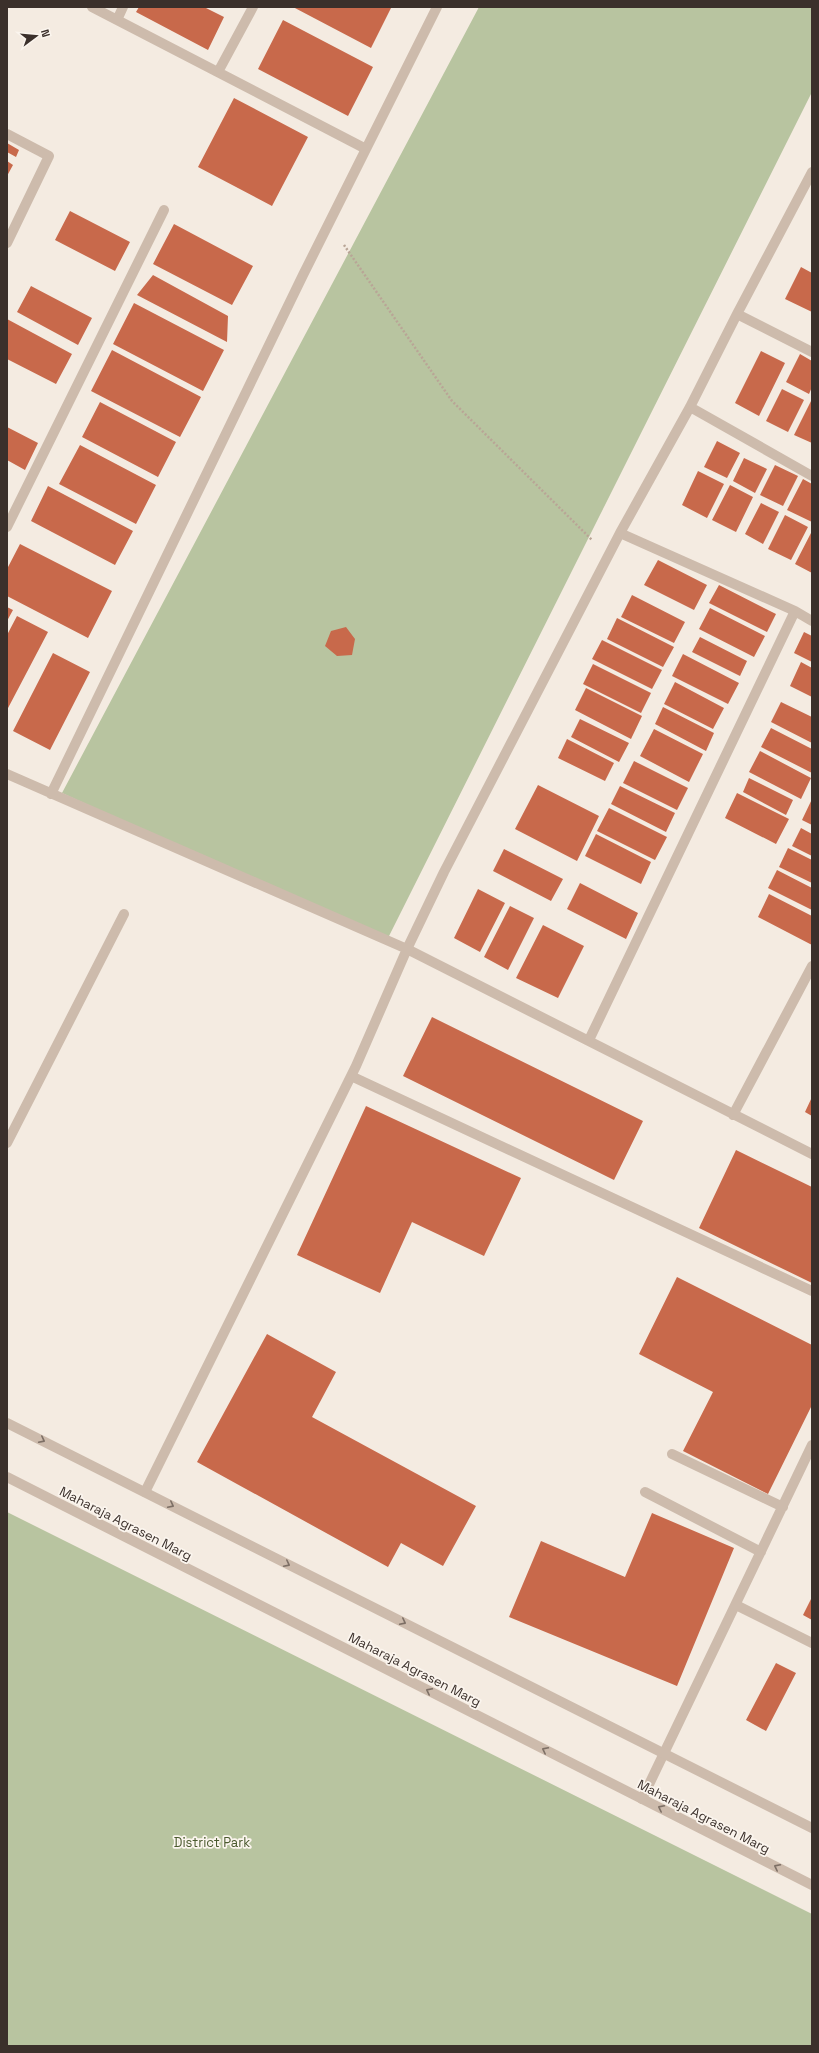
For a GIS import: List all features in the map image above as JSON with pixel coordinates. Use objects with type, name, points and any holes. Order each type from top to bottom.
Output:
[{"type":"street","points":[[92,7],[366,148]]},
{"type":"street","points":[[117,20],[123,7]]},
{"type":"street","points":[[218,72],[253,7]]},
{"type":"street","points":[[51,794],[329,223],[437,7]]},
{"type":"street","points":[[7,134],[49,156],[7,243]]},
{"type":"street","points":[[145,1492],[351,1076],[407,949],[448,865],[608,555],[690,407],[812,172]]},
{"type":"street","points":[[7,526],[164,210]]},
{"type":"street","points":[[737,314],[812,352]]},
{"type":"street","points":[[690,407],[812,476]]},
{"type":"street","points":[[620,533],[795,611],[812,621]]},
{"type":"street","points":[[589,1040],[795,611]]},
{"type":"street","points":[[7,774],[407,949],[812,1154]]},
{"type":"street","points":[[7,1143],[124,914]]},
{"type":"street","points":[[734,1115],[812,966]]},
{"type":"street","points":[[351,1076],[812,1291]]},
{"type":"street","points":[[7,1423],[812,1828]]},
{"type":"street","points":[[642,1799],[812,1445]]},
{"type":"street","points":[[672,1454],[783,1506]]},
{"type":"street","name":"Maharaja Agrasen Marg","points":[[7,1477],[812,1885]]},
{"type":"street","points":[[644,1492],[760,1552]]},
{"type":"street","points":[[736,1605],[812,1643]]},
{"type":"path","points":[[329,223],[452,401],[608,555]]},
{"type":"green space","points":[[479,7],[812,7],[812,92],[386,942],[62,793]]},
{"type":"green space","name":"District Park","points":[[7,1512],[812,1914],[812,2046],[7,2046]]},
{"type":"building","points":[[139,7],[204,7],[224,17],[208,50],[136,12]]},
{"type":"building","points":[[293,7],[390,7],[391,8],[371,48]]},
{"type":"building","points":[[283,20],[373,67],[348,116],[258,69]]},
{"type":"building","points":[[234,98],[308,137],[272,206],[198,167]]},
{"type":"building","points":[[7,143],[19,150],[16,157],[7,152]]},
{"type":"building","points":[[7,161],[13,165],[7,176]]},
{"type":"building","points":[[70,211],[130,242],[115,271],[55,240]]},
{"type":"building","points":[[174,224],[253,266],[232,305],[153,264]]},
{"type":"building","points":[[801,267],[812,273],[812,312],[785,299]]},
{"type":"building","points":[[153,275],[228,316],[227,342],[137,295]]},
{"type":"building","points":[[31,286],[92,318],[78,345],[17,312]]},
{"type":"building","points":[[134,303],[224,350],[203,391],[113,344]]},
{"type":"building","points":[[7,319],[72,354],[56,384],[7,359]]},
{"type":"building","points":[[112,350],[201,397],[180,437],[91,391]]},
{"type":"building","points":[[761,351],[785,363],[759,416],[735,403]]},
{"type":"building","points":[[800,354],[812,361],[812,387],[809,394],[786,382]]},
{"type":"building","points":[[782,389],[804,400],[788,432],[766,421]]},
{"type":"building","points":[[812,399],[812,443],[794,435]]},
{"type":"building","points":[[100,402],[176,442],[158,477],[82,437]]},
{"type":"building","points":[[7,427],[38,443],[25,470],[7,460]]},
{"type":"building","points":[[717,441],[740,453],[727,478],[704,467]]},
{"type":"building","points":[[80,445],[156,485],[136,524],[59,484]]},
{"type":"building","points":[[744,458],[767,469],[755,493],[733,481]]},
{"type":"building","points":[[775,465],[798,476],[783,506],[760,495]]},
{"type":"building","points":[[698,471],[724,484],[707,518],[682,505]]},
{"type":"building","points":[[803,479],[812,484],[812,522],[787,510]]},
{"type":"building","points":[[730,485],[753,497],[736,532],[712,520]]},
{"type":"building","points":[[48,486],[133,531],[115,565],[31,521]]},
{"type":"building","points":[[761,503],[779,512],[763,544],[745,534]]},
{"type":"building","points":[[785,515],[808,527],[791,560],[768,549]]},
{"type":"building","points":[[812,531],[812,573],[795,564]]},
{"type":"building","points":[[20,544],[112,591],[88,638],[7,596],[7,569]]},
{"type":"building","points":[[658,560],[707,585],[694,610],[644,585]]},
{"type":"building","points":[[719,585],[776,614],[767,632],[709,603]]},
{"type":"building","points":[[632,595],[685,622],[674,643],[621,617]]},
{"type":"building","points":[[7,607],[13,610],[7,621]]},
{"type":"building","points":[[710,608],[765,636],[754,657],[699,629]]},
{"type":"building","points":[[17,616],[48,632],[7,710],[7,635]]},
{"type":"building","points":[[617,618],[674,647],[663,667],[607,639]]},
{"type":"building","points":[[346,627],[355,639],[352,655],[337,656],[325,646],[331,631]]},
{"type":"building","points":[[804,632],[812,636],[812,662],[794,653]]},
{"type":"building","points":[[700,637],[747,661],[740,676],[692,652]]},
{"type":"building","points":[[602,640],[662,670],[652,689],[592,659]]},
{"type":"building","points":[[53,653],[90,672],[50,750],[13,731]]},
{"type":"building","points":[[683,654],[739,683],[728,704],[672,676]]},
{"type":"building","points":[[801,662],[812,668],[812,697],[790,686]]},
{"type":"building","points":[[593,664],[651,693],[641,713],[583,684]]},
{"type":"building","points":[[675,682],[724,708],[713,729],[664,704]]},
{"type":"building","points":[[586,688],[642,716],[631,739],[575,710]]},
{"type":"building","points":[[781,702],[812,717],[812,743],[771,722]]},
{"type":"building","points":[[663,707],[714,733],[706,751],[655,724]]},
{"type":"building","points":[[580,719],[629,743],[619,762],[571,737]]},
{"type":"building","points":[[771,728],[812,749],[812,773],[761,747]]},
{"type":"building","points":[[654,729],[703,754],[689,782],[640,756]]},
{"type":"building","points":[[567,739],[614,763],[605,781],[558,758]]},
{"type":"building","points":[[760,751],[811,778],[801,799],[749,772]]},
{"type":"building","points":[[634,761],[688,788],[677,810],[623,783]]},
{"type":"building","points":[[749,778],[793,800],[786,815],[743,792]]},
{"type":"building","points":[[538,785],[599,816],[577,861],[515,829]]},
{"type":"building","points":[[620,786],[675,813],[666,832],[611,804]]},
{"type":"building","points":[[737,793],[789,819],[776,844],[725,818]]},
{"type":"building","points":[[812,799],[812,825],[802,820]]},
{"type":"building","points":[[609,808],[667,837],[655,860],[597,831]]},
{"type":"building","points":[[801,828],[812,834],[812,856],[792,846]]},
{"type":"building","points":[[596,834],[651,862],[641,884],[585,856]]},
{"type":"building","points":[[788,848],[812,860],[812,883],[779,867]]},
{"type":"building","points":[[504,849],[563,879],[551,901],[493,871]]},
{"type":"building","points":[[777,870],[812,888],[812,910],[768,888]]},
{"type":"building","points":[[580,883],[638,913],[626,939],[567,909]]},
{"type":"building","points":[[478,889],[505,903],[480,952],[454,938]]},
{"type":"building","points":[[769,894],[812,916],[812,945],[758,917]]},
{"type":"building","points":[[510,906],[534,918],[508,970],[484,957]]},
{"type":"building","points":[[543,925],[584,946],[558,998],[516,978]]},
{"type":"building","points":[[432,1017],[643,1121],[614,1180],[403,1076]]},
{"type":"building","points":[[812,1097],[812,1116],[805,1112]]},
{"type":"building","points":[[366,1106],[521,1178],[484,1256],[412,1222],[380,1293],[297,1255]]},
{"type":"building","points":[[736,1150],[812,1187],[812,1283],[699,1228]]},
{"type":"building","points":[[677,1277],[812,1345],[812,1405],[768,1494],[683,1451],[713,1392],[639,1354]]},
{"type":"building","points":[[267,1334],[336,1372],[312,1417],[476,1506],[443,1566],[401,1543],[388,1567],[197,1462]]},
{"type":"building","points":[[652,1513],[734,1548],[677,1686],[509,1617],[541,1541],[625,1577]]},
{"type":"building","points":[[812,1597],[812,1620],[803,1615]]},
{"type":"building","points":[[776,1663],[796,1673],[766,1731],[746,1720]]}]
